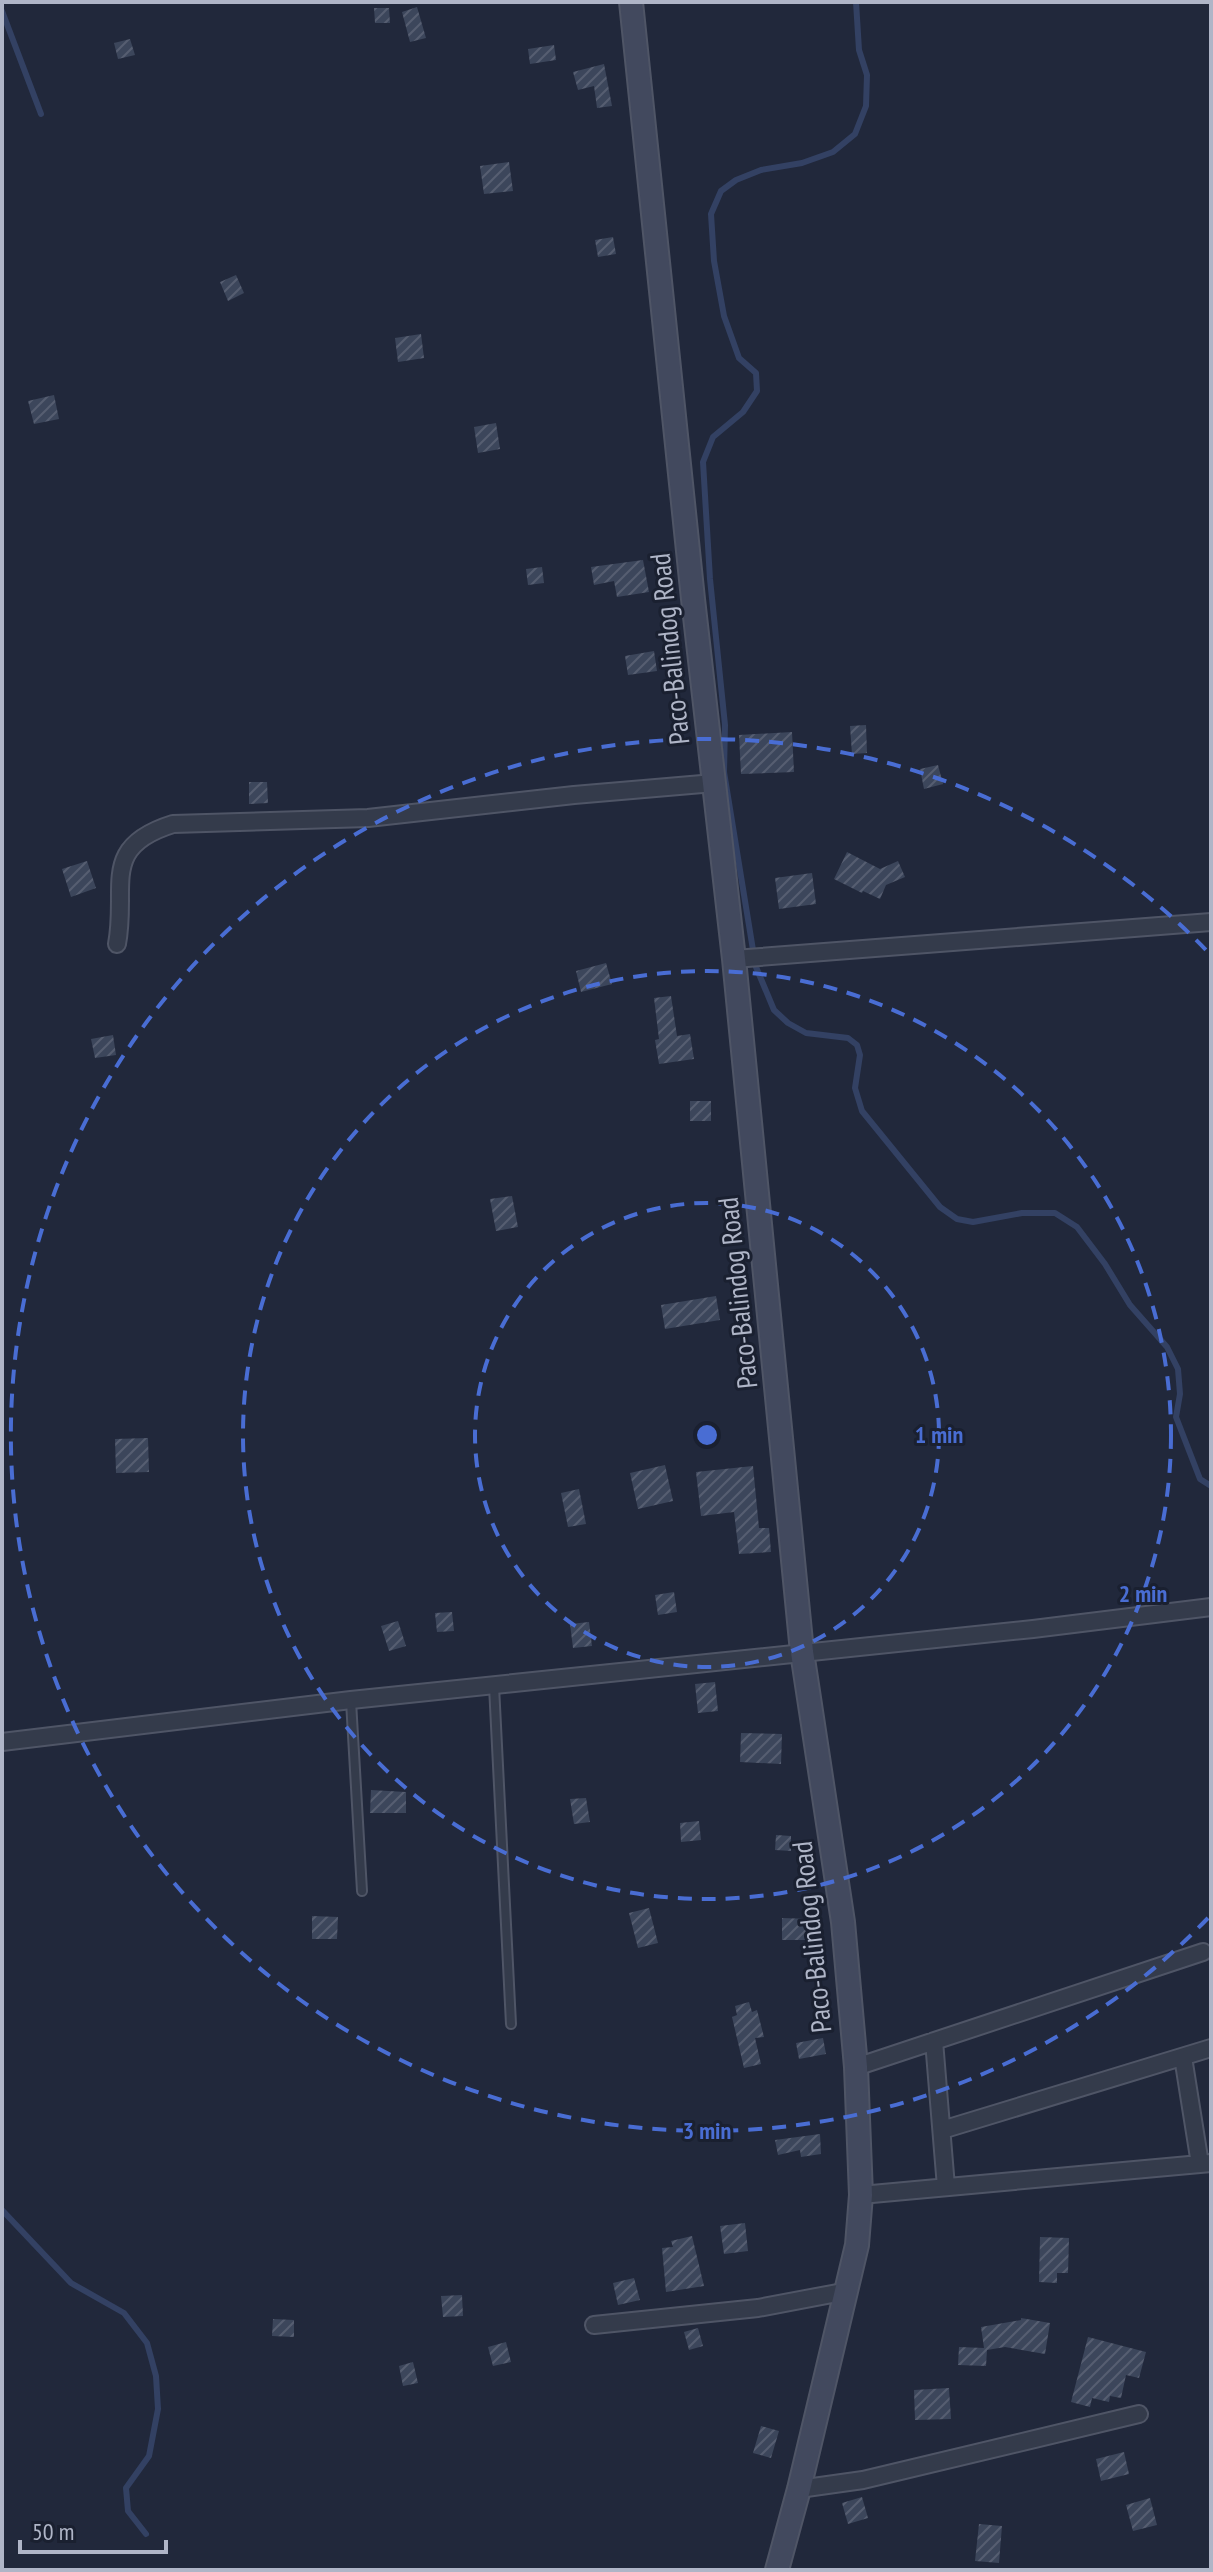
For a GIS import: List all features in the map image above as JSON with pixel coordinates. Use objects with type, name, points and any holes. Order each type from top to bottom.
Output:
[{"type":"street","name":"Paco-Balindog Road","points":[[631,2],[734,959],[802,1652],[843,1922],[856,2067],[861,2195],[857,2245],[777,2570]]},
{"type":"street","points":[[117,944],[121,922],[119,873],[122,861],[136,843],[154,829],[173,824],[368,818],[714,783]]},
{"type":"street","points":[[734,959],[1211,922]]},
{"type":"street","points":[[2,1742],[351,1700],[1033,1629],[1211,1607]]},
{"type":"street","points":[[856,2067],[1203,1952]]},
{"type":"street","points":[[934,2041],[946,2187]]},
{"type":"street","points":[[942,2130],[1211,2048]]},
{"type":"street","points":[[861,2195],[1206,2164],[1183,2057]]},
{"type":"street","points":[[594,2325],[758,2308],[848,2291]]},
{"type":"street","points":[[799,2489],[863,2480],[1139,2414]]},
{"type":"lane","points":[[494,1685],[511,2024]]},
{"type":"lane","points":[[351,1700],[362,1891]]},
{"type":"building","points":[[417,7],[426,38],[410,42],[402,12]]},
{"type":"building","points":[[374,8],[389,8],[390,23],[375,23]]},
{"type":"building","points":[[130,39],[135,55],[118,59],[114,43]]},
{"type":"building","points":[[554,45],[556,60],[530,64],[528,49]]},
{"type":"building","points":[[604,64],[612,106],[597,108],[594,86],[578,90],[573,72]]},
{"type":"building","points":[[509,162],[513,191],[484,194],[480,166]]},
{"type":"building","points":[[613,237],[616,254],[598,257],[595,240]]},
{"type":"building","points":[[236,275],[244,293],[228,301],[220,282]]},
{"type":"building","points":[[421,334],[424,358],[398,362],[395,338]]},
{"type":"building","points":[[54,395],[59,419],[34,424],[28,401]]},
{"type":"building","points":[[496,423],[500,449],[478,453],[474,427]]},
{"type":"building","points":[[643,560],[649,592],[617,597],[614,581],[594,585],[591,567]]},
{"type":"building","points":[[542,567],[544,583],[528,585],[526,569]]},
{"type":"building","points":[[654,651],[657,671],[628,675],[625,656]]},
{"type":"building","points":[[866,725],[867,753],[852,754],[850,726]]},
{"type":"building","points":[[792,732],[794,772],[741,774],[739,735]]},
{"type":"building","points":[[938,765],[943,784],[924,789],[920,769]]},
{"type":"building","points":[[249,782],[267,782],[268,803],[249,804]]},
{"type":"building","points":[[847,852],[880,869],[898,861],[905,877],[886,885],[880,899],[862,893],[834,879]]},
{"type":"building","points":[[87,861],[96,888],[71,897],[62,869]]},
{"type":"building","points":[[812,873],[816,904],[779,909],[775,878]]},
{"type":"building","points":[[606,963],[612,984],[581,992],[576,971]]},
{"type":"building","points":[[671,996],[677,1036],[690,1034],[694,1059],[659,1064],[654,998]]},
{"type":"building","points":[[113,1035],[116,1055],[95,1058],[91,1039]]},
{"type":"building","points":[[690,1101],[711,1101],[711,1121],[690,1121]]},
{"type":"building","points":[[512,1196],[518,1227],[496,1231],[490,1199]]},
{"type":"building","points":[[716,1296],[720,1320],[665,1329],[661,1305]]},
{"type":"building","points":[[148,1438],[149,1472],[116,1473],[115,1439]]},
{"type":"building","points":[[665,1465],[673,1501],[638,1509],[630,1473]]},
{"type":"building","points":[[753,1466],[759,1528],[769,1528],[771,1552],[739,1554],[734,1512],[701,1516],[696,1472]]},
{"type":"building","points":[[579,1489],[586,1524],[568,1527],[561,1493]]},
{"type":"building","points":[[674,1592],[677,1612],[658,1615],[655,1595]]},
{"type":"building","points":[[452,1612],[454,1631],[437,1632],[435,1613]]},
{"type":"building","points":[[398,1621],[406,1646],[389,1651],[381,1626]]},
{"type":"building","points":[[589,1622],[592,1646],[573,1648],[570,1624]]},
{"type":"building","points":[[715,1682],[718,1711],[698,1713],[695,1684]]},
{"type":"building","points":[[741,1733],[782,1734],[781,1764],[740,1762]]},
{"type":"building","points":[[371,1790],[406,1792],[406,1813],[370,1813]]},
{"type":"building","points":[[586,1798],[590,1822],[574,1824],[570,1799]]},
{"type":"building","points":[[699,1821],[701,1840],[681,1842],[680,1823]]},
{"type":"building","points":[[776,1835],[791,1836],[791,1851],[775,1850]]},
{"type":"building","points":[[649,1908],[658,1943],[638,1948],[629,1913]]},
{"type":"building","points":[[312,1916],[338,1917],[337,1939],[312,1939]]},
{"type":"building","points":[[782,1918],[811,1919],[811,1940],[782,1940]]},
{"type":"building","points":[[749,2002],[752,2012],[757,2010],[764,2037],[755,2038],[761,2064],[744,2068],[732,2017],[737,2015],[735,2006]]},
{"type":"building","points":[[823,2038],[826,2054],[799,2059],[796,2043]]},
{"type":"building","points":[[820,2134],[821,2154],[801,2157],[800,2150],[778,2155],[775,2140]]},
{"type":"building","points":[[745,2223],[748,2251],[724,2254],[720,2226]]},
{"type":"building","points":[[692,2236],[704,2286],[666,2292],[662,2248],[673,2247],[671,2241]]},
{"type":"building","points":[[1040,2237],[1069,2238],[1068,2273],[1057,2273],[1057,2283],[1039,2282]]},
{"type":"building","points":[[634,2278],[640,2300],[618,2305],[613,2283]]},
{"type":"building","points":[[462,2295],[463,2316],[443,2317],[441,2296]]},
{"type":"building","points":[[1021,2318],[1050,2323],[1045,2354],[1005,2347],[987,2350],[986,2366],[958,2365],[959,2347],[984,2348],[981,2327]]},
{"type":"building","points":[[273,2319],[294,2320],[294,2337],[272,2336]]},
{"type":"building","points":[[698,2328],[703,2346],[689,2350],[684,2332]]},
{"type":"building","points":[[1088,2337],[1146,2352],[1139,2378],[1126,2375],[1121,2398],[1110,2396],[1109,2402],[1092,2398],[1090,2407],[1071,2402]]},
{"type":"building","points":[[506,2342],[511,2362],[493,2366],[488,2347]]},
{"type":"building","points":[[413,2362],[418,2383],[403,2386],[399,2366]]},
{"type":"building","points":[[949,2388],[951,2419],[915,2420],[914,2390]]},
{"type":"building","points":[[761,2426],[779,2431],[771,2458],[753,2453]]},
{"type":"building","points":[[1124,2452],[1129,2474],[1101,2481],[1096,2459]]},
{"type":"building","points":[[862,2497],[868,2518],[848,2524],[842,2503]]},
{"type":"building","points":[[1150,2498],[1157,2525],[1133,2531],[1126,2505]]},
{"type":"building","points":[[979,2524],[1002,2526],[999,2563],[975,2561]]},
{"type":"waterway","points":[[753,950],[724,772],[725,725],[710,579],[703,462],[713,437],[743,412],[757,391],[756,373],[739,358],[724,316],[714,261],[711,214],[721,191],[736,180],[761,170],[802,163],[833,152],[855,134],[866,106],[867,75],[859,50],[856,2]]},
{"type":"waterway","points":[[2,11],[41,114]]},
{"type":"waterway","points":[[756,967],[774,1010],[788,1023],[806,1033],[848,1038],[857,1045],[860,1055],[855,1088],[862,1111],[940,1207],[957,1219],[973,1222],[1022,1213],[1055,1213],[1077,1227],[1130,1305],[1167,1347],[1178,1369],[1180,1394],[1176,1417],[1200,1479],[1211,1486]]},
{"type":"waterway","points":[[2,2210],[71,2283],[124,2313],[147,2343],[156,2376],[158,2409],[149,2456],[126,2488],[128,2511],[146,2534]]}]
